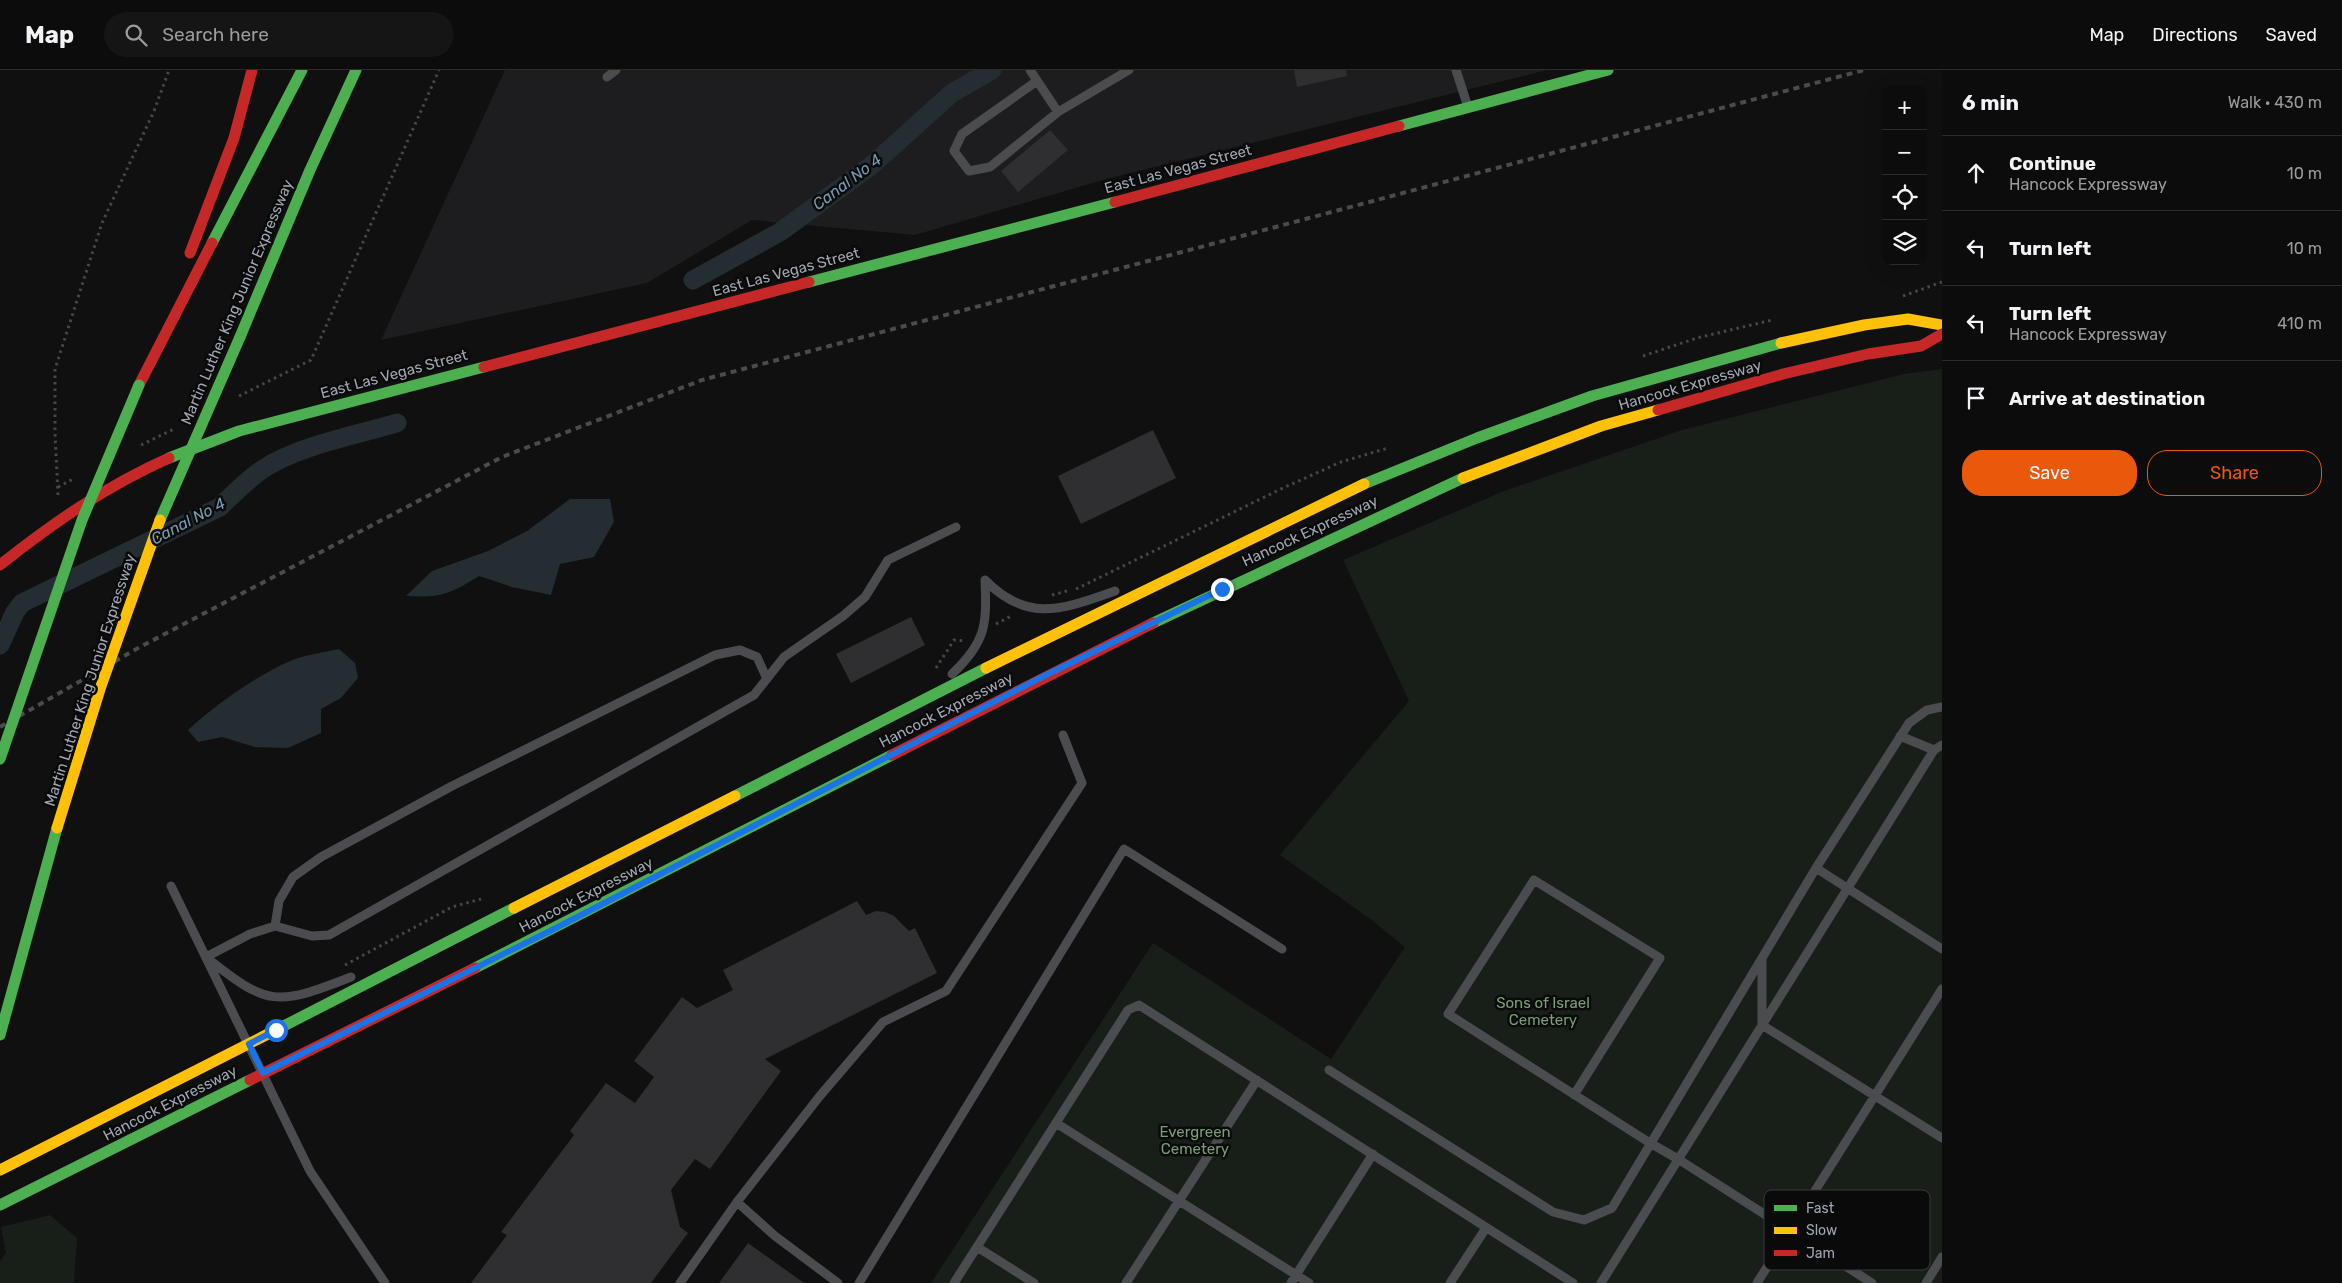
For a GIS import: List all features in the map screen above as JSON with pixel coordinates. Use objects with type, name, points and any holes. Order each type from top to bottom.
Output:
[{"type":"main road","points":[[186,262],[234,138],[252,70]]},
{"type":"main road","points":[[139,385],[302,70]]},
{"type":"main road","name":"Martin Luther King Junior Expressway","points":[[0,1035],[57,828],[100,689],[154,535],[310,170],[356,70]]},
{"type":"main road","name":"East Las Vegas Street","points":[[0,565],[60,520],[146,468],[186,449],[239,431],[1009,230],[1608,70]]},
{"type":"main road","points":[[0,759],[21,693],[82,520],[139,385],[175,288]]},
{"type":"main road","name":"Hancock Expressway","points":[[0,1170],[911,707],[1352,489],[1477,438],[1592,396],[1775,344],[1864,325],[1908,319],[1942,325]]},
{"type":"main road","name":"Hancock Expressway","points":[[5,1203],[554,929],[1040,678],[1222,589],[1489,467],[1601,426],[1783,374],[1868,354],[1921,346],[1942,334]]},
{"type":"lane","points":[[607,77],[616,70]]},
{"type":"lane","points":[[1030,70],[1058,112]]},
{"type":"lane","points":[[1037,81],[962,134],[954,151],[969,171],[990,167],[1058,112],[1129,70]]},
{"type":"lane","points":[[1456,70],[1468,107]]},
{"type":"lane","points":[[206,957],[250,934],[275,926],[312,936],[329,935],[754,695],[784,657],[843,616],[866,597],[888,560],[956,527]]},
{"type":"lane","points":[[1136,584],[1211,558]]},
{"type":"lane","points":[[911,707],[948,678],[972,654],[978,643],[985,619],[985,580],[1004,597],[1016,604],[1042,610],[1070,606],[1126,587]]},
{"type":"lane","points":[[275,926],[279,901],[293,877],[321,857],[452,786],[631,695],[714,655],[740,650],[757,656],[767,679]]},
{"type":"lane","points":[[1329,1070],[1554,1212],[1584,1220],[1612,1208],[1816,868],[1900,736],[1909,723],[1927,710],[1942,707]]},
{"type":"lane","points":[[680,1283],[737,1202],[818,1097],[883,1022],[946,991],[1082,783],[1063,735]]},
{"type":"lane","points":[[1601,1283],[1938,747],[1900,736]]},
{"type":"lane","points":[[859,1283],[1124,849],[1282,949]]},
{"type":"lane","points":[[1816,868],[1942,949]]},
{"type":"lane","points":[[1574,1094],[1660,958],[1534,880],[1448,1014],[1650,1143],[1764,1214]]},
{"type":"lane","points":[[170,886],[310,1171],[385,1283]]},
{"type":"lane","points":[[377,967],[461,935]]},
{"type":"lane","points":[[206,957],[244,987],[265,995],[283,998],[322,988],[359,974]]},
{"type":"lane","points":[[1762,957],[1762,1025]]},
{"type":"lane","points":[[1816,1190],[1942,989]]},
{"type":"lane","points":[[954,1283],[1128,1010],[1139,1005],[1573,1283]]},
{"type":"lane","points":[[1762,1025],[1942,1138]]},
{"type":"lane","points":[[1126,1283],[1257,1080]]},
{"type":"lane","points":[[1056,1123],[1309,1283]]},
{"type":"lane","points":[[1291,1283],[1373,1154]]},
{"type":"lane","points":[[737,1202],[775,1236],[838,1283]]},
{"type":"lane","points":[[1450,1283],[1486,1228]]},
{"type":"lane","points":[[977,1247],[1034,1283]]},
{"type":"lane","points":[[1926,1283],[1942,1257]]},
{"type":"lane","points":[[1757,1283],[1765,1270]]},
{"type":"lane","points":[[1852,1270],[1872,1283]]},
{"type":"path","points":[[60,520],[55,433],[55,369],[102,223],[154,111],[169,70]]},
{"type":"path","points":[[232,399],[311,360],[439,70]]},
{"type":"path","points":[[136,448],[180,426]]},
{"type":"path","points":[[58,487],[84,474]]},
{"type":"shaded area","points":[[505,70],[1547,70],[1106,179],[915,235],[752,220],[647,283],[381,340]]},
{"type":"shaded area","points":[[570,499],[610,499],[614,522],[594,557],[560,564],[551,595],[512,587],[479,576],[445,594],[406,596],[432,571],[488,551],[527,531]]},
{"type":"shaded area","points":[[339,649],[355,663],[358,678],[341,698],[321,709],[321,733],[288,748],[255,747],[222,737],[198,742],[188,730],[226,699],[255,679],[298,658]]},
{"type":"green space","points":[[1942,369],[1942,1283],[931,1283],[1153,943],[1331,1059],[1405,947],[1369,918],[1280,855],[1409,701],[1343,560],[1504,491],[1682,430],[1904,374]]},
{"type":"green space","points":[[50,1215],[77,1238],[74,1283],[0,1283],[0,1261],[6,1253],[1,1227]]},
{"type":"building","points":[[1294,70],[1346,70],[1347,76],[1297,87]]},
{"type":"building","points":[[1050,130],[1068,150],[1018,192],[1001,171]]},
{"type":"building","points":[[1153,430],[1176,478],[1081,524],[1058,476]]},
{"type":"building","points":[[911,617],[925,645],[851,683],[836,654]]},
{"type":"building","points":[[857,901],[866,915],[876,911],[885,912],[894,916],[909,931],[915,928],[937,973],[765,1059],[781,1071],[710,1169],[695,1159],[671,1190],[680,1227],[688,1233],[651,1283],[471,1283],[507,1235],[501,1232],[574,1135],[570,1131],[606,1083],[635,1103],[654,1077],[634,1061],[682,997],[697,1008],[733,990],[723,970]]},
{"type":"building","points":[[748,1243],[804,1283],[719,1283]]},
{"type":"waterway","name":"Canal No 4","points":[[693,280],[780,232],[872,165],[952,93],[992,70]]},
{"type":"waterway","name":"Canal No 4","points":[[0,645],[15,612],[22,603],[220,507],[263,469],[277,461],[328,442],[397,423]]},
{"type":"railway","points":[[0,727],[140,647],[502,457],[702,380],[1864,70]]},
{"type":"traffic: fast","points":[[212,243],[302,70]]},
{"type":"traffic: fast","points":[[240,337],[310,170],[356,70]]},
{"type":"traffic: fast","points":[[1399,126],[1608,70]]},
{"type":"traffic: fast","points":[[809,282],[1115,202]]},
{"type":"traffic: fast","points":[[160,520],[240,337]]},
{"type":"traffic: fast","points":[[1364,484],[1477,438],[1592,396],[1781,343]]},
{"type":"traffic: fast","points":[[169,458],[239,431],[484,367]]},
{"type":"traffic: fast","points":[[0,759],[82,520],[139,385]]},
{"type":"traffic: fast","points":[[1153,623],[1463,478]]},
{"type":"traffic: fast","points":[[735,796],[986,668]]},
{"type":"traffic: fast","points":[[475,968],[892,755]]},
{"type":"traffic: fast","points":[[0,1035],[57,828]]},
{"type":"traffic: fast","points":[[268,1034],[514,908]]},
{"type":"traffic: fast","points":[[0,1205],[250,1080]]},
{"type":"traffic: slow","points":[[1781,343],[1864,325],[1908,319],[1942,325]]},
{"type":"traffic: slow","points":[[1463,478],[1601,426],[1658,410]]},
{"type":"traffic: slow","points":[[986,668],[1364,484]]},
{"type":"traffic: slow","points":[[57,828],[100,689],[160,520]]},
{"type":"traffic: slow","points":[[514,908],[735,796]]},
{"type":"traffic: slow","points":[[0,1170],[268,1034]]},
{"type":"traffic: jam","points":[[190,253],[234,138],[252,70]]},
{"type":"traffic: jam","points":[[1115,202],[1399,126]]},
{"type":"traffic: jam","points":[[139,385],[212,243]]},
{"type":"traffic: jam","points":[[484,367],[809,282]]},
{"type":"traffic: jam","points":[[1658,410],[1783,374],[1868,354],[1921,346],[1942,334]]},
{"type":"traffic: jam","points":[[0,565],[40,534],[81,506],[123,481],[169,458]]},
{"type":"traffic: jam","points":[[892,755],[1153,623]]},
{"type":"traffic: jam","points":[[250,1080],[475,968]]},
{"type":"route","points":[[276,1030],[249,1044],[263,1073],[554,929],[1040,678],[1222,589]]},
{"type":"park label","name":"Sons of Israel Cemetery","points":[[1543,1012]]},
{"type":"park label","name":"Evergreen Cemetery","points":[[1195,1140]]}]
